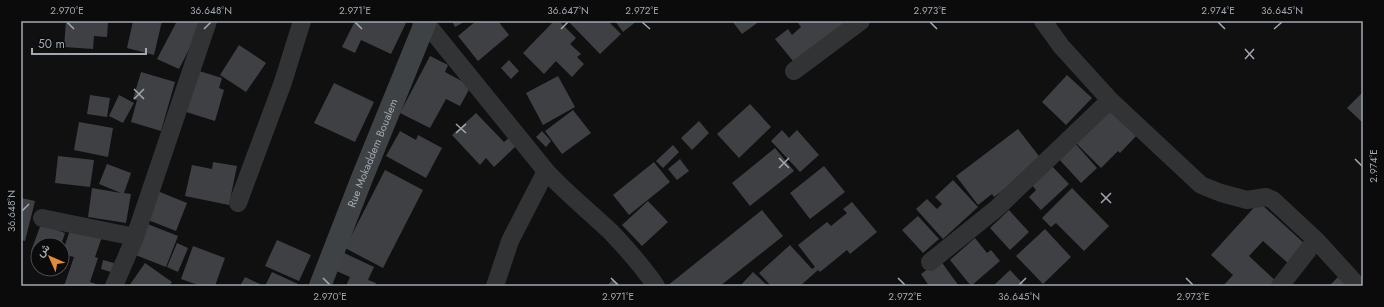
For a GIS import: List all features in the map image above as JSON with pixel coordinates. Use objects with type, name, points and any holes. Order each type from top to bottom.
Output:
[{"type":"street","points":[[114,286],[135,237],[208,21]]},
{"type":"street","points":[[238,204],[283,82],[302,21]]},
{"type":"street","points":[[794,71],[861,21]]},
{"type":"street","points":[[1043,21],[1061,46],[1110,100],[1202,184],[1221,193],[1247,200],[1266,197],[1273,200],[1316,240],[1358,286]]},
{"type":"street","points":[[424,22],[546,171],[610,232],[644,269],[656,286]]},
{"type":"street","name":"Rue Mokaddem Boualem","points":[[320,286],[424,22]]},
{"type":"street","points":[[930,262],[997,208],[1110,100]]},
{"type":"street","points":[[495,286],[510,241],[546,171]]},
{"type":"street","points":[[42,218],[135,237]]},
{"type":"street","points":[[1280,286],[1316,240]]},
{"type":"building","points":[[66,21],[108,22],[107,37],[94,36],[93,49],[64,47]]},
{"type":"building","points":[[133,21],[162,21],[154,55],[127,48]]},
{"type":"building","points":[[177,21],[203,22],[179,69],[157,59]]},
{"type":"building","points":[[355,21],[402,21],[406,23],[391,54],[361,40],[355,53],[342,47]]},
{"type":"building","points":[[452,21],[466,21],[455,27]]},
{"type":"building","points":[[476,21],[498,21],[509,35],[478,61],[458,36]]},
{"type":"building","points":[[554,21],[559,21],[576,38],[570,44],[581,54],[577,57],[584,64],[572,77],[556,61],[544,74],[523,53]]},
{"type":"building","points":[[568,21],[608,21],[621,34],[600,54]]},
{"type":"building","points":[[615,21],[637,21],[623,32]]},
{"type":"building","points":[[732,21],[760,21],[742,34]]},
{"type":"building","points":[[802,21],[855,21],[797,66],[775,39],[788,29],[792,35],[801,27],[798,23]]},
{"type":"building","points":[[239,45],[266,63],[246,92],[220,75]]},
{"type":"building","points":[[430,56],[448,65],[445,72],[471,86],[460,106],[446,99],[430,128],[400,113]]},
{"type":"building","points":[[509,60],[519,71],[511,79],[501,68]]},
{"type":"building","points":[[196,70],[222,78],[219,88],[224,90],[215,121],[183,111]]},
{"type":"building","points":[[141,72],[175,82],[161,131],[131,122],[137,100],[133,99]]},
{"type":"building","points":[[1067,75],[1092,98],[1066,125],[1042,102]]},
{"type":"building","points":[[558,76],[575,107],[543,125],[526,93]]},
{"type":"building","points":[[334,83],[374,102],[355,142],[314,123]]},
{"type":"building","points":[[1363,92],[1363,123],[1347,108]]},
{"type":"building","points":[[90,95],[110,98],[107,117],[87,114]]},
{"type":"building","points":[[119,95],[134,103],[123,123],[109,116]]},
{"type":"building","points":[[750,104],[771,127],[739,158],[717,134]]},
{"type":"building","points":[[1110,106],[1138,134],[1120,153],[1118,151],[1101,168],[1075,142]]},
{"type":"building","points":[[573,110],[591,133],[562,154],[545,131]]},
{"type":"building","points":[[476,113],[504,142],[509,138],[516,146],[494,167],[486,158],[480,165],[452,135]]},
{"type":"building","points":[[699,121],[709,133],[692,150],[681,138]]},
{"type":"building","points":[[79,122],[113,128],[108,157],[74,150]]},
{"type":"building","points":[[1018,129],[1042,160],[994,197],[992,194],[978,205],[956,176]]},
{"type":"building","points":[[782,130],[789,138],[797,130],[819,155],[800,172],[771,141]]},
{"type":"building","points":[[400,131],[416,140],[418,135],[442,148],[426,178],[386,156]]},
{"type":"building","points":[[542,131],[551,141],[546,147],[536,137]]},
{"type":"building","points":[[1074,142],[1097,168],[1081,183],[1057,157]]},
{"type":"building","points":[[673,145],[679,152],[663,168],[656,161]]},
{"type":"building","points":[[775,148],[794,171],[750,206],[732,183]]},
{"type":"building","points":[[58,156],[94,160],[90,187],[55,183]]},
{"type":"building","points":[[680,159],[689,171],[677,180],[668,169]]},
{"type":"building","points":[[213,162],[237,166],[229,205],[185,196],[192,165],[212,169]]},
{"type":"building","points":[[654,162],[670,182],[629,215],[613,195]]},
{"type":"building","points":[[107,164],[131,173],[124,193],[131,194],[126,223],[88,217],[92,188],[121,193],[99,184]]},
{"type":"building","points":[[1050,164],[1069,184],[1041,210],[1029,197],[1036,190],[1030,183]]},
{"type":"building","points":[[824,166],[845,192],[810,219],[790,193]]},
{"type":"building","points":[[385,170],[423,190],[383,268],[345,248]]},
{"type":"building","points":[[953,180],[978,207],[943,239],[916,209],[927,199],[937,209],[942,204],[935,197]]},
{"type":"building","points":[[1072,188],[1109,226],[1084,251],[1056,223],[1051,227],[1042,218]]},
{"type":"building","points":[[155,190],[187,203],[176,231],[143,218]]},
{"type":"building","points":[[21,198],[35,201],[25,241],[21,240]]},
{"type":"building","points":[[648,201],[668,222],[642,246],[622,225]]},
{"type":"building","points":[[852,202],[877,232],[850,254],[847,250],[820,272],[818,270],[800,286],[771,286],[759,273],[790,245],[812,269],[815,267],[798,245],[827,222],[831,226],[847,213],[843,209]]},
{"type":"building","points":[[1259,202],[1306,245],[1289,264],[1263,241],[1249,256],[1278,283],[1275,286],[1223,286],[1233,275],[1211,255]]},
{"type":"building","points":[[762,210],[783,236],[720,286],[667,286]]},
{"type":"building","points":[[1009,210],[1029,232],[1010,250],[990,228]]},
{"type":"building","points":[[918,216],[939,239],[923,253],[902,230]]},
{"type":"building","points":[[145,223],[178,236],[166,267],[133,254]]},
{"type":"building","points":[[41,224],[65,233],[64,237],[36,237]]},
{"type":"building","points":[[71,227],[102,237],[95,257],[98,258],[90,282],[102,286],[64,286],[67,277],[70,277],[70,269],[74,257],[70,256],[70,237],[68,237]]},
{"type":"building","points":[[1045,229],[1071,257],[1043,284],[1016,256]]},
{"type":"building","points":[[975,238],[987,253],[991,250],[1000,261],[971,286],[950,260]]},
{"type":"building","points":[[277,240],[311,255],[299,281],[265,266]]},
{"type":"building","points":[[177,243],[188,248],[178,272],[167,267]]},
{"type":"building","points":[[193,246],[225,258],[215,286],[197,286],[198,285],[181,279]]},
{"type":"building","points":[[342,252],[374,267],[368,280],[376,283],[374,286],[346,286],[350,277],[334,270]]},
{"type":"building","points":[[103,260],[114,263],[111,272],[101,269]]},
{"type":"building","points":[[940,260],[959,286],[929,286],[921,274]]},
{"type":"building","points":[[145,263],[172,282],[169,286],[129,286]]},
{"type":"building","points":[[1010,270],[1025,286],[993,286]]},
{"type":"building","points":[[272,272],[298,284],[297,286],[265,286]]},
{"type":"building","points":[[753,272],[768,286],[740,286]]},
{"type":"building","points":[[1339,276],[1349,286],[1329,286]]},
{"type":"building","points":[[245,277],[264,286],[240,286]]},
{"type":"building","points":[[613,279],[621,286],[607,286]]}]
